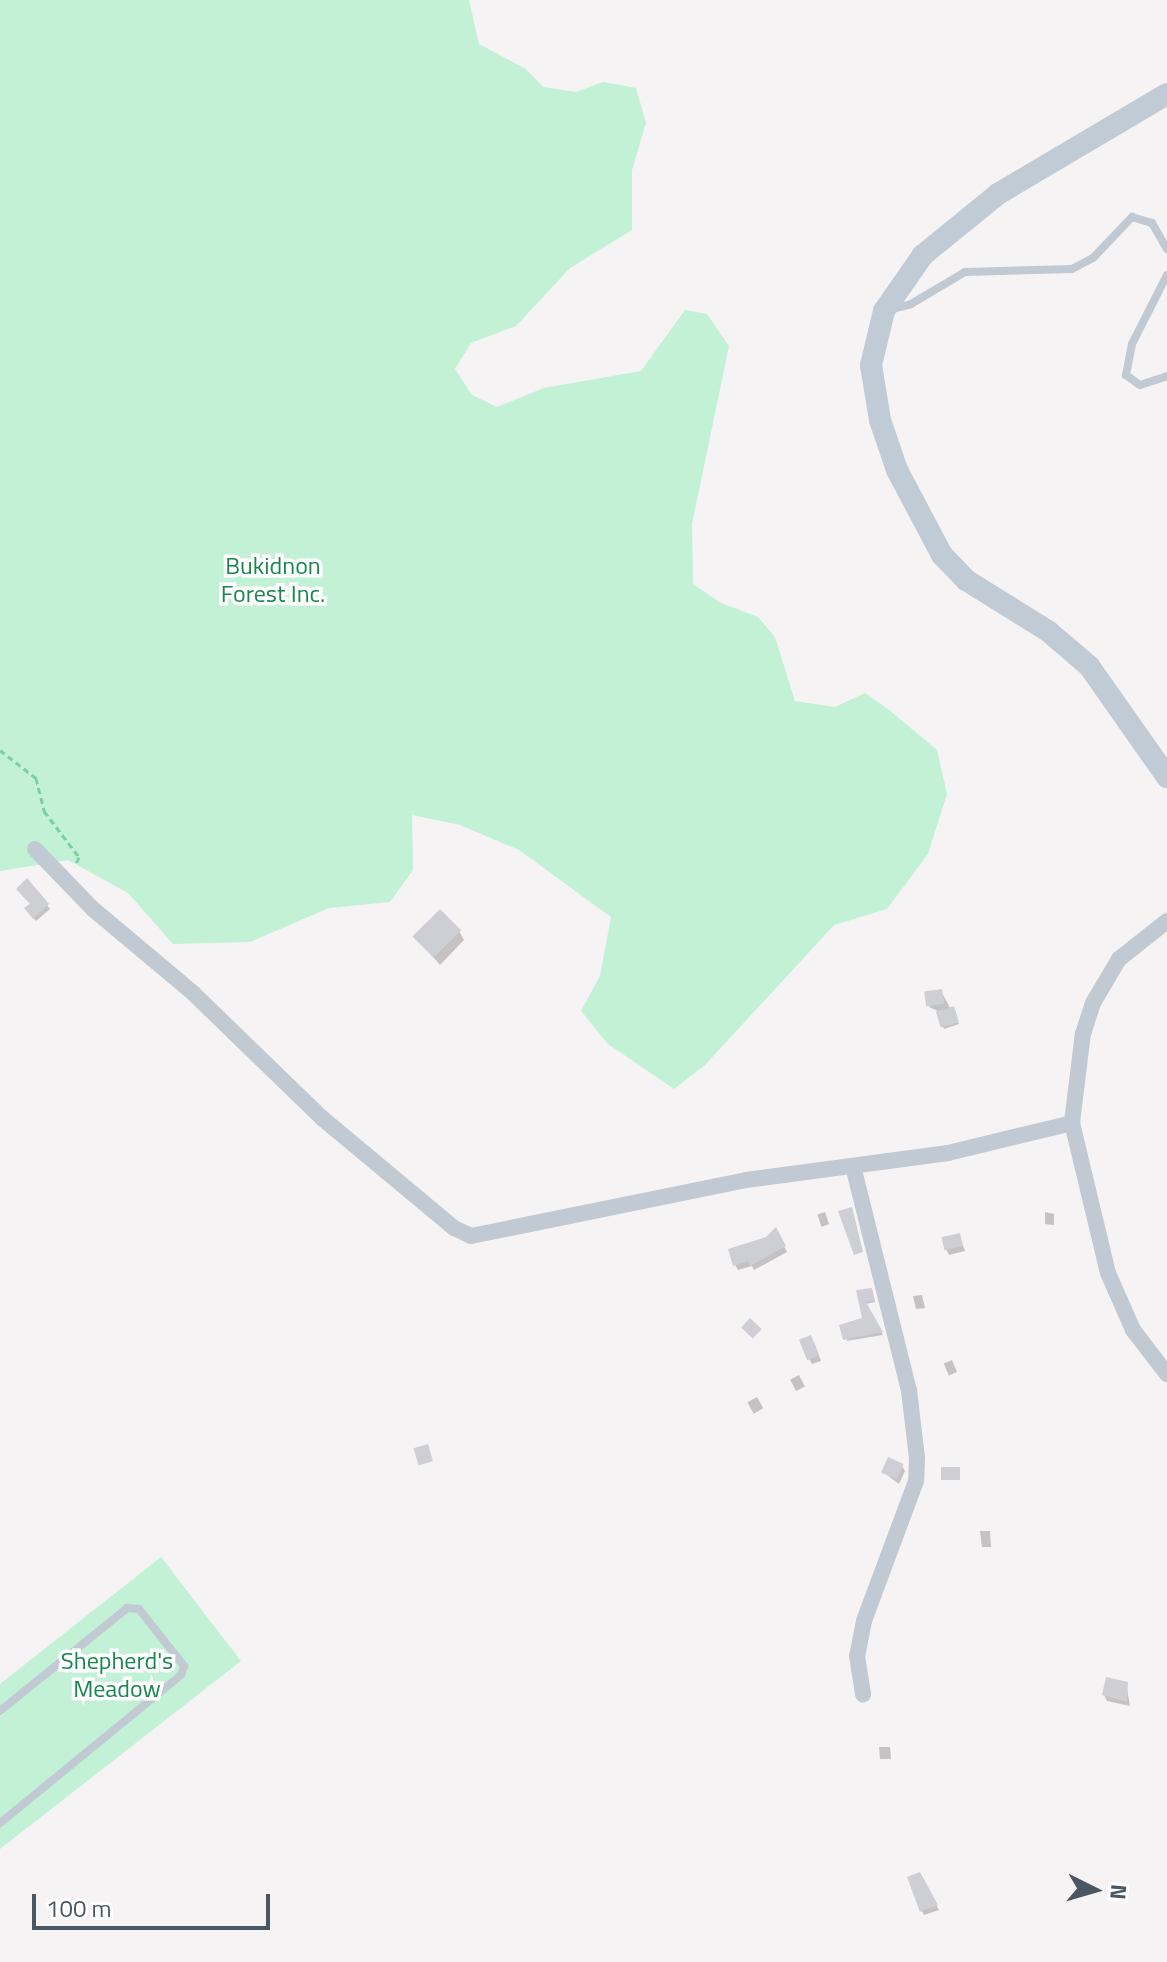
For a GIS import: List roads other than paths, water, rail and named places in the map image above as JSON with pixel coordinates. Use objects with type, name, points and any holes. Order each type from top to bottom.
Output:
[{"type":"main road","points":[[1167,94],[959,223],[902,279],[884,311],[871,365],[880,420],[897,470],[942,555],[966,580],[1048,631],[1089,666],[1167,777]]},
{"type":"street","points":[[35,849],[322,1118],[462,1233],[484,1235],[746,1180],[948,1153],[1072,1123]]},
{"type":"street","points":[[1167,921],[1119,959],[1099,991],[1083,1033],[1072,1123],[1108,1273],[1133,1330],[1167,1374]]},
{"type":"street","points":[[853,1166],[909,1390],[917,1458],[916,1481],[864,1621],[857,1656],[863,1695]]},
{"type":"lane","points":[[884,311],[911,304],[965,272],[1072,269],[1093,258],[1132,217],[1152,223],[1167,249]]},
{"type":"lane","points":[[1167,275],[1132,344],[1126,375],[1140,385],[1167,376]]},
{"type":"lane","points":[[0,1823],[181,1675],[184,1666],[139,1609],[127,1608],[1,1707]]},
{"type":"park label","name":"Bukidnon Forest Inc.","points":[[273,580]]},
{"type":"park label","name":"Shepherd's Meadow","points":[[117,1675]]}]
